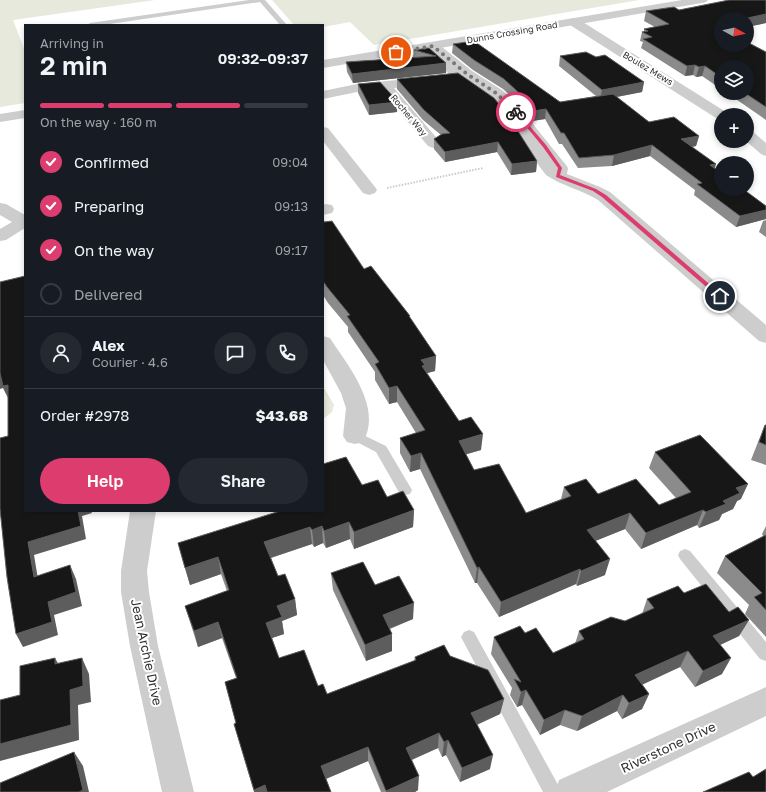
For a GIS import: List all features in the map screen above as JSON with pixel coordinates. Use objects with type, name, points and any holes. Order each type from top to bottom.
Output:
[{"type":"street","name":"Dunns Crossing Road","points":[[324,64],[702,0]]},
{"type":"street","name":"Boulez Mews","points":[[574,22],[714,111]]},
{"type":"street","points":[[429,46],[465,76],[496,93],[510,105],[557,163],[560,168],[558,176],[594,190],[604,196],[766,336]]},
{"type":"street","name":"Rocher Way","points":[[324,95],[356,88],[442,80],[465,76]]},
{"type":"street","name":"Rocher Way","points":[[385,86],[433,144]]},
{"type":"street","points":[[0,118],[24,114]]},
{"type":"street","points":[[324,132],[369,190]]},
{"type":"street","points":[[754,140],[766,151]]},
{"type":"street","points":[[0,208],[24,221]]},
{"type":"street","points":[[0,236],[24,222]]},
{"type":"street","points":[[324,345],[357,406],[354,436]]},
{"type":"street","name":"Jean Archie Drive","points":[[143,512],[134,571],[135,592],[144,646],[178,792]]},
{"type":"street","name":"Riverstone Drive","points":[[571,792],[766,701]]},
{"type":"lane","points":[[97,24],[261,0],[283,24]]},
{"type":"lane","points":[[354,436],[381,449],[405,490]]},
{"type":"lane","points":[[685,555],[766,654]]},
{"type":"lane","points":[[469,637],[553,792]]},
{"type":"path","points":[[387,188],[483,168]]},
{"type":"shaded area","points":[[0,0],[155,0],[13,20],[24,48],[24,103],[0,107]]},
{"type":"shaded area","points":[[272,0],[639,0],[374,45],[350,22],[324,27],[324,24],[293,24]]},
{"type":"shaded area","points":[[324,388],[334,405],[332,412],[324,418]]},
{"type":"building","points":[[729,0],[766,0],[766,14],[754,17],[754,12],[714,12],[714,52],[754,52],[754,46],[766,52],[766,107],[754,99],[754,60],[714,60],[714,72],[705,66],[687,66],[643,39],[652,37],[642,32],[648,31],[644,29],[669,24],[646,11],[674,7],[679,10]]},
{"type":"building","points":[[474,41],[560,102],[613,94],[649,122],[674,117],[699,136],[681,139],[714,163],[714,164],[710,165],[714,168],[714,196],[752,196],[766,206],[766,210],[740,216],[697,184],[702,183],[652,145],[614,155],[579,158],[564,133],[561,133],[546,109],[533,111],[517,91],[504,79],[474,60],[453,44]]},
{"type":"building","points":[[429,48],[446,63],[352,74],[346,62],[436,56],[414,50]]},
{"type":"building","points":[[586,52],[596,57],[605,55],[644,82],[602,90],[560,56]]},
{"type":"building","points":[[458,73],[494,98],[507,114],[537,161],[512,164],[498,142],[445,152],[434,139],[442,134],[450,133],[424,110],[397,79]]},
{"type":"building","points":[[380,82],[398,102],[369,105],[358,84]]},
{"type":"building","points":[[332,221],[364,269],[371,266],[410,316],[436,356],[421,360],[425,365],[422,366],[459,421],[471,417],[483,434],[459,441],[474,470],[499,464],[526,513],[571,496],[564,487],[586,479],[598,494],[636,479],[659,505],[691,492],[655,452],[700,435],[748,484],[736,488],[740,493],[723,501],[726,504],[706,512],[703,510],[646,533],[630,513],[587,530],[610,559],[581,571],[580,569],[501,602],[479,567],[477,568],[421,453],[411,456],[400,438],[425,430],[397,386],[389,388],[375,364],[379,362],[347,316],[350,315],[324,282],[324,222]]},
{"type":"building","points":[[24,276],[24,512],[78,512],[81,526],[28,542],[34,577],[70,565],[76,592],[48,602],[52,622],[16,634],[7,577],[0,509],[0,438],[8,436],[8,385],[3,386],[0,373],[0,282]]},
{"type":"building","points":[[766,425],[766,445],[759,442]]},
{"type":"building","points":[[346,457],[362,485],[378,480],[387,497],[403,491],[414,510],[354,532],[349,522],[324,531],[322,526],[312,530],[310,527],[264,542],[278,576],[285,574],[295,599],[277,606],[282,617],[266,623],[279,658],[304,650],[318,686],[323,684],[327,694],[416,660],[415,657],[444,645],[450,656],[488,670],[504,699],[471,713],[493,755],[462,768],[448,740],[444,742],[439,733],[406,748],[419,776],[386,791],[368,747],[321,766],[331,792],[267,792],[265,785],[254,790],[234,724],[236,723],[225,682],[237,678],[218,622],[194,631],[185,606],[229,590],[218,557],[185,568],[178,543],[277,512],[324,512],[324,464]]},
{"type":"building","points":[[766,535],[766,610],[754,597],[762,593],[725,556]]},
{"type":"building","points":[[363,562],[375,585],[399,576],[414,603],[383,615],[392,634],[365,645],[331,573]]},
{"type":"building","points":[[706,584],[729,612],[738,607],[749,620],[713,636],[731,658],[703,671],[688,651],[635,675],[649,694],[629,703],[623,695],[582,716],[565,710],[544,720],[526,690],[521,692],[514,679],[521,682],[494,637],[520,626],[525,633],[536,628],[553,653],[584,639],[579,631],[611,617],[625,621],[654,608],[647,599],[678,586],[684,593]]},
{"type":"building","points":[[55,658],[55,664],[82,658],[83,686],[70,690],[71,725],[0,744],[0,700],[20,695],[20,666]]},
{"type":"building","points":[[74,752],[83,790],[79,792],[0,792],[0,783]]},
{"type":"building","points":[[766,769],[766,792],[703,792],[749,772],[753,777]]},
{"type":"way so far","points":[[396,52],[433,46],[467,74],[496,93],[516,112]]},
{"type":"route","points":[[516,112],[560,168],[558,176],[574,181],[604,196],[720,296]]}]
